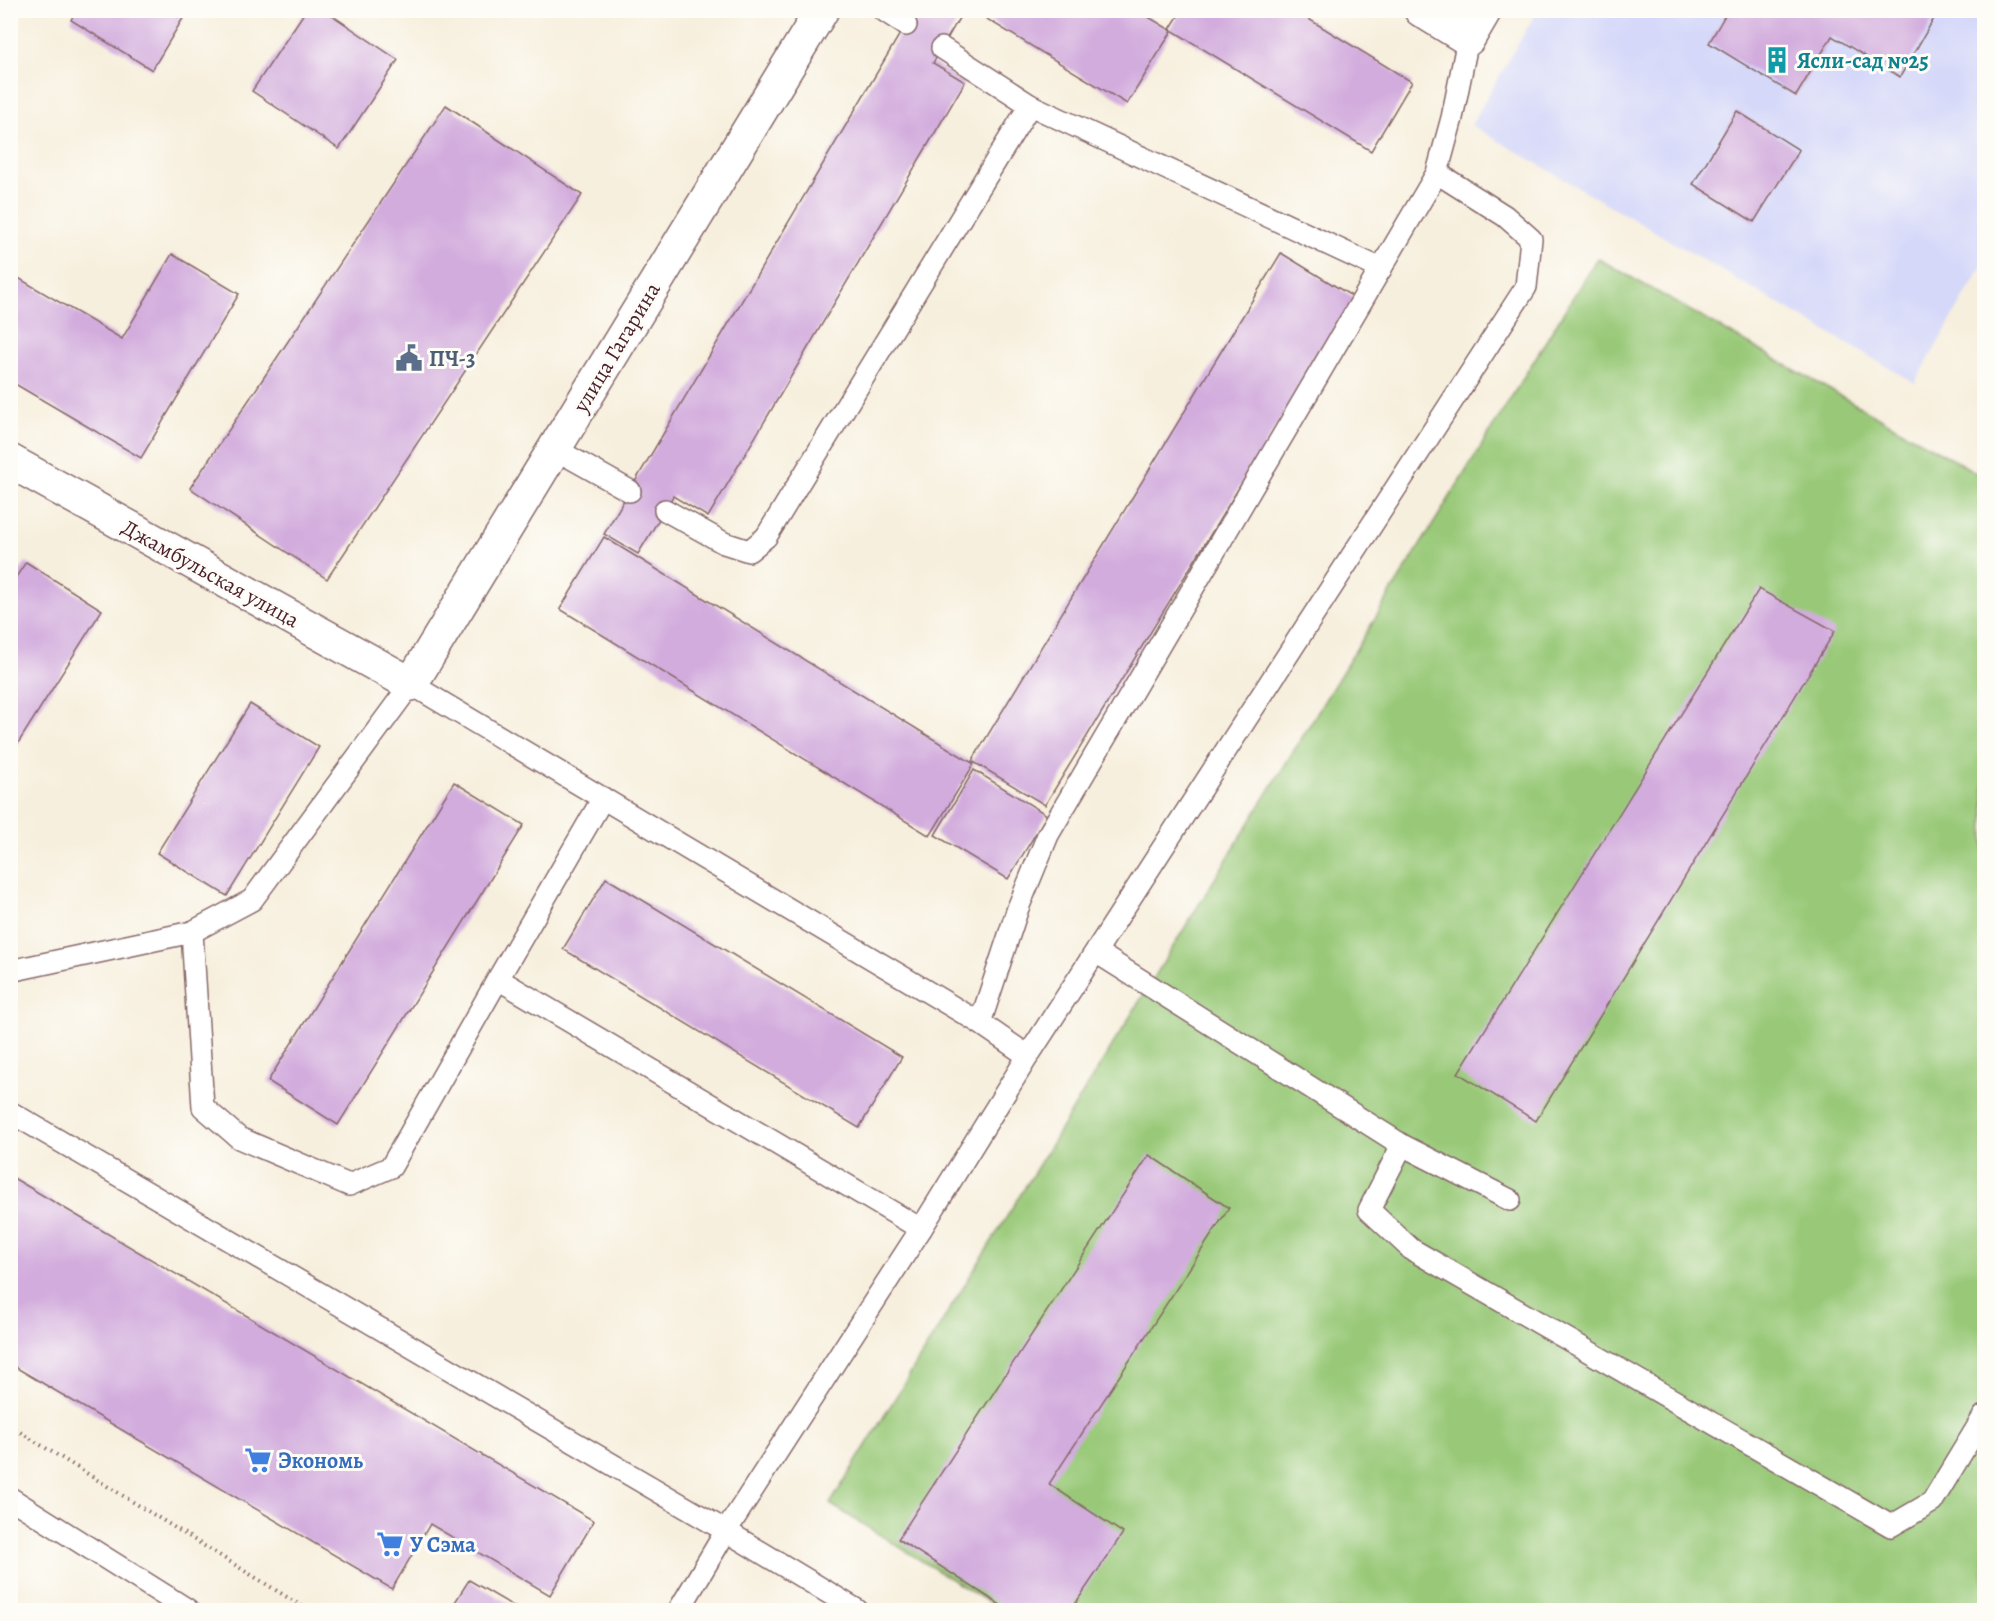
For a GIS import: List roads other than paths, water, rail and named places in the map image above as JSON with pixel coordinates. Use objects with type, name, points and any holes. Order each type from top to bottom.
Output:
[{"type":"street","name":"улица Гагарина","points":[[411,684],[822,10]]},
{"type":"street","points":[[1421,10],[1468,39],[1485,10]]},
{"type":"street","name":"Джамбульская улица","points":[[10,461],[411,684]]},
{"type":"lane","points":[[883,10],[906,25]]},
{"type":"lane","points":[[980,1023],[1018,908],[1048,835],[1437,173],[1452,118],[1468,39]]},
{"type":"lane","points":[[942,48],[1030,105],[1381,269]]},
{"type":"lane","points":[[665,510],[724,543],[749,551],[766,537],[1030,105]]},
{"type":"lane","points":[[679,1611],[726,1530],[921,1229],[1029,1056],[1526,287],[1531,239],[1505,216],[1437,173]]},
{"type":"lane","points":[[555,449],[630,491]]},
{"type":"lane","points":[[10,971],[192,932],[252,900],[411,684],[980,1023],[1029,1056]]},
{"type":"lane","points":[[192,932],[203,1107],[239,1138],[349,1185],[391,1167],[603,798]]},
{"type":"lane","points":[[1096,952],[1402,1145],[1510,1200]]},
{"type":"lane","points":[[498,979],[921,1229]]},
{"type":"lane","points":[[10,1112],[726,1530],[857,1611]]},
{"type":"lane","points":[[1402,1145],[1369,1210],[1412,1249],[1891,1526],[1932,1502],[1984,1416]]},
{"type":"lane","points":[[10,1498],[188,1611]]},
{"type":"place","name":"Ясли-сад №25","points":[[1777,60]]},
{"type":"place","name":"ПЧ-3","points":[[409,358]]},
{"type":"place","name":"Экономь","points":[[258,1460]]},
{"type":"place","name":"У Сэма","points":[[390,1544]]}]
